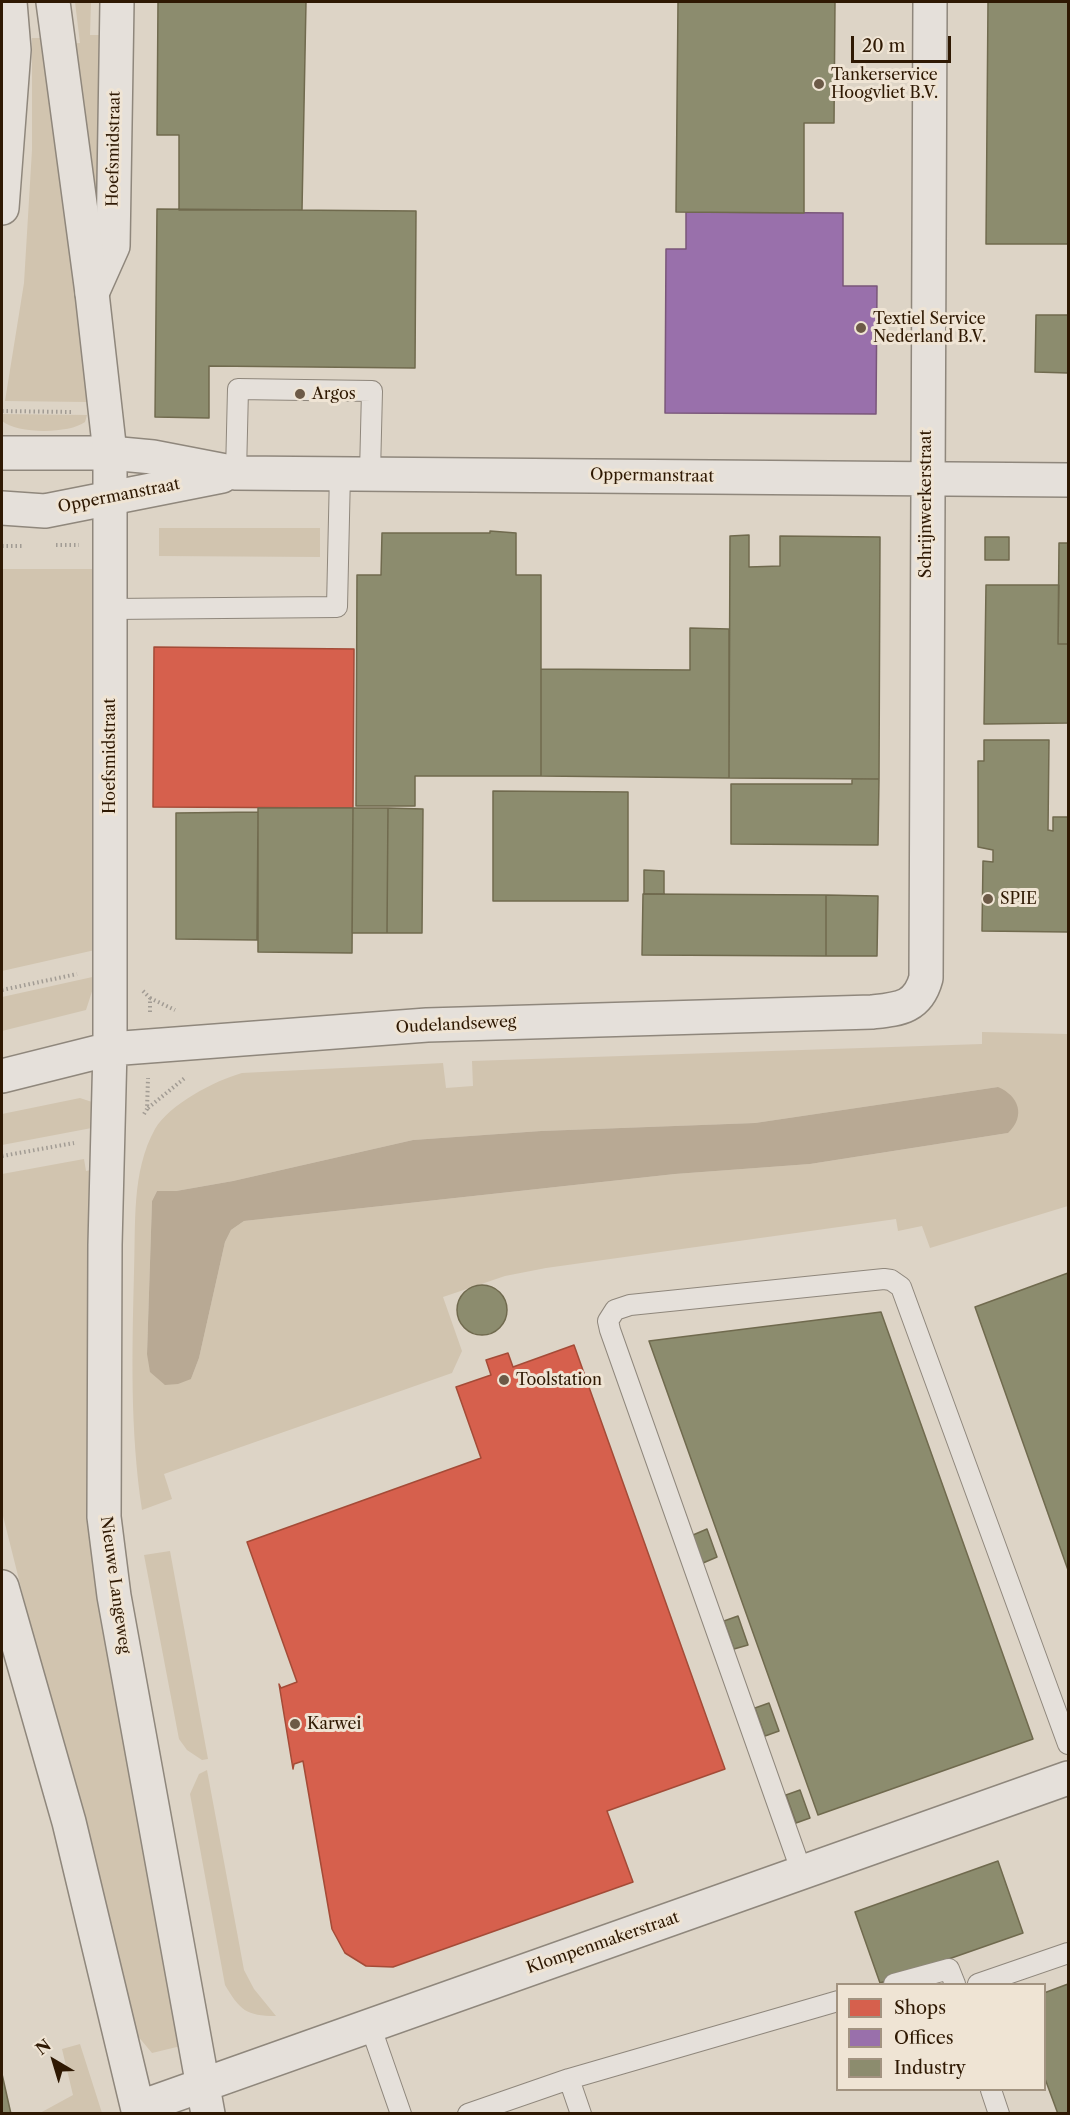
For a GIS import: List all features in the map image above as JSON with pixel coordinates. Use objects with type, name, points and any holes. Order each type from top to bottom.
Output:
[{"type":"street","points":[[2,208],[14,50],[10,2]]},
{"type":"street","name":"Hoefsmidstraat","points":[[53,2],[92,293],[110,453],[112,499],[108,968],[110,1049]]},
{"type":"street","name":"Hoefsmidstraat","points":[[92,293],[113,246],[117,2]]},
{"type":"street","name":"Schrijnwerkerstraat","points":[[913,1002],[922,993],[926,978],[926,478],[930,2]]},
{"type":"street","name":"Oppermanstraat","points":[[2,453],[110,453],[153,456],[236,473],[1068,480]]},
{"type":"street","name":"Oppermanstraat","points":[[2,508],[45,511],[236,473]]},
{"type":"street","name":"Oudelandseweg","points":[[2,1076],[110,1049],[428,1025],[872,1012],[895,1009],[913,1002]]},
{"type":"street","name":"Nieuwe Langeweg","points":[[110,1049],[104,1517],[114,1596],[205,2099]]},
{"type":"street","points":[[2,1587],[69,1822],[138,2111]]},
{"type":"street","name":"Klompenmakerstraat","points":[[138,2111],[205,2099],[370,2025],[1068,1779]]},
{"type":"lane","points":[[111,609],[337,607],[355,473],[372,391],[237,389],[236,473]]},
{"type":"lane","points":[[802,1873],[610,1330],[608,1321],[615,1310],[630,1305],[884,1280],[891,1280],[901,1287],[1068,1744]]},
{"type":"lane","points":[[981,1983],[1068,1953]]},
{"type":"lane","points":[[898,1983],[949,1969],[955,1983]]},
{"type":"lane","points":[[468,2114],[569,2079],[836,2001]]},
{"type":"lane","points":[[370,2025],[401,2114]]},
{"type":"lane","points":[[569,2079],[581,2114]]},
{"type":"lane","points":[[991,2091],[999,2114]]},
{"type":"path","points":[[2,411],[105,412]]},
{"type":"path","points":[[45,545],[110,544]]},
{"type":"path","points":[[2,546],[23,546]]},
{"type":"path","points":[[2,990],[108,968]]},
{"type":"path","points":[[2,1156],[108,1137]]},
{"type":"shaded area","points":[[75,2],[91,2],[90,35],[102,35],[102,234],[96,232],[68,44],[80,43]]},
{"type":"shaded area","points":[[32,38],[43,38],[72,249],[87,402],[5,401],[24,283],[32,150]]},
{"type":"shaded area","points":[[2,414],[87,415],[85,422],[77,426],[43,431],[9,425],[2,421]]},
{"type":"shaded area","points":[[159,528],[320,528],[320,557],[159,556]]},
{"type":"shaded area","points":[[2,569],[101,569],[95,950],[2,971]]},
{"type":"shaded area","points":[[97,976],[86,1010],[2,1031],[2,997]]},
{"type":"shaded area","points":[[982,1032],[1068,1034],[1068,1206],[930,1248],[922,1226],[898,1231],[896,1219],[546,1268],[505,1276],[443,1297],[462,1351],[452,1373],[164,1474],[172,1499],[142,1510],[135,1450],[133,1391],[135,1217],[138,1181],[147,1146],[155,1129],[182,1102],[206,1088],[242,1073],[443,1063],[446,1088],[473,1086],[472,1061],[982,1044]],"holes":[[[998,1087],[1008,1133],[810,1164],[675,1174],[244,1221],[231,1230],[225,1242],[199,1358],[191,1379],[147,1354],[152,1201],[157,1191],[176,1191],[233,1181],[413,1140],[541,1131],[755,1123]]]},
{"type":"shaded area","points":[[998,1087],[1011,1096],[1018,1107],[1017,1120],[1008,1133],[810,1164],[675,1174],[244,1221],[231,1230],[225,1242],[199,1358],[191,1379],[178,1384],[165,1385],[150,1372],[147,1354],[152,1201],[157,1191],[176,1191],[233,1181],[413,1140],[541,1131],[755,1123]]},
{"type":"shaded area","points":[[80,1098],[95,1103],[97,1127],[2,1145],[2,1114]]},
{"type":"shaded area","points":[[84,1159],[86,1171],[96,1169],[92,1385],[185,2045],[152,2053],[132,2029],[2,1512],[2,1174]]},
{"type":"shaded area","points":[[170,1551],[208,1759],[202,1760],[187,1750],[179,1739],[144,1555]]},
{"type":"shaded area","points":[[207,1770],[244,1970],[254,1989],[276,2016],[257,2015],[245,2010],[225,1985],[190,1794],[199,1774]]},
{"type":"shaded area","points":[[80,2044],[102,2113],[40,2113],[73,2095],[62,2049]]},
{"type":"building: Shops","points":[[154,647],[354,649],[353,808],[153,807]]},
{"type":"building: Shops","points":[[574,1345],[725,1769],[607,1811],[633,1882],[393,1967],[366,1966],[345,1953],[332,1929],[303,1761],[294,1764],[293,1769],[279,1684],[281,1688],[297,1682],[247,1542],[481,1458],[456,1387],[491,1375],[486,1360],[508,1353],[513,1367]]},
{"type":"building: Offices","points":[[686,212],[843,213],[843,286],[877,286],[876,414],[665,413],[666,249],[686,249]]},
{"type":"building: Industry","points":[[158,2],[306,2],[302,210],[179,210],[179,135],[157,135]]},
{"type":"building: Industry","points":[[678,2],[835,2],[834,123],[804,123],[804,213],[676,212]]},
{"type":"building: Industry","points":[[988,2],[1068,2],[1068,244],[986,244]]},
{"type":"building: Industry","points":[[157,209],[416,211],[415,368],[209,366],[209,418],[155,417]]},
{"type":"building: Industry","points":[[1036,315],[1068,315],[1068,373],[1035,372]]},
{"type":"building: Industry","points":[[490,531],[516,533],[516,575],[541,575],[541,776],[415,776],[415,806],[356,806],[357,575],[381,575],[382,533],[490,533]]},
{"type":"building: Industry","points":[[749,535],[749,567],[780,566],[780,536],[880,537],[879,779],[729,778],[730,536]]},
{"type":"building: Industry","points":[[985,537],[1009,537],[1009,560],[985,560]]},
{"type":"building: Industry","points":[[1059,543],[1068,543],[1068,644],[1058,644]]},
{"type":"building: Industry","points":[[986,585],[1059,585],[1058,644],[1068,644],[1068,723],[984,724]]},
{"type":"building: Industry","points":[[690,628],[729,629],[729,778],[541,776],[541,669],[690,670]]},
{"type":"building: Industry","points":[[984,740],[1049,740],[1048,830],[1053,831],[1053,817],[1068,817],[1068,932],[982,931],[983,861],[993,862],[993,850],[978,847],[978,761],[984,761]]},
{"type":"building: Industry","points":[[852,779],[879,779],[878,845],[731,844],[731,784],[852,784]]},
{"type":"building: Industry","points":[[493,791],[628,792],[628,901],[493,901]]},
{"type":"building: Industry","points":[[258,808],[353,808],[352,953],[258,952]]},
{"type":"building: Industry","points":[[353,808],[388,808],[387,933],[352,933]]},
{"type":"building: Industry","points":[[388,808],[423,809],[422,933],[387,933]]},
{"type":"building: Industry","points":[[258,812],[257,940],[176,939],[176,813]]},
{"type":"building: Industry","points":[[644,870],[664,871],[664,894],[644,894]]},
{"type":"building: Industry","points":[[643,894],[826,895],[826,956],[642,955]]},
{"type":"building: Industry","points":[[826,895],[878,896],[877,956],[826,956]]},
{"type":"building: Industry","points":[[1068,1273],[1068,1570],[975,1307]]},
{"type":"building: Industry","points":[[477,1285],[487,1285],[500,1292],[507,1305],[507,1315],[500,1328],[487,1335],[477,1335],[468,1331],[461,1324],[457,1315],[457,1305],[461,1296],[468,1289]]},
{"type":"building: Industry","points":[[881,1312],[1033,1739],[818,1815],[649,1341]]},
{"type":"building: Industry","points":[[707,1529],[717,1557],[703,1563],[693,1535]]},
{"type":"building: Industry","points":[[738,1616],[748,1645],[734,1649],[724,1621]]},
{"type":"building: Industry","points":[[769,1703],[779,1731],[765,1736],[755,1708]]},
{"type":"building: Industry","points":[[800,1790],[810,1818],[796,1823],[786,1795]]},
{"type":"building: Industry","points":[[998,1861],[1023,1933],[880,1983],[855,1912]]},
{"type":"building: Industry","points":[[1068,1984],[1068,2114],[1058,2114],[1046,2081],[1046,1992]]},
{"type":"building: Industry","points":[[2,2074],[11,2114],[2,2114]]},
{"type":"place","name":"Tankerservice Hoogvliet B.V.","points":[[819,84]]},
{"type":"place","name":"Textiel Service Nederland B.V.","points":[[861,328]]},
{"type":"place","name":"Argos","points":[[300,394]]},
{"type":"place","name":"SPIE","points":[[988,899]]},
{"type":"place","name":"Toolstation","points":[[504,1380]]},
{"type":"place","name":"Karwei","points":[[295,1724]]}]
